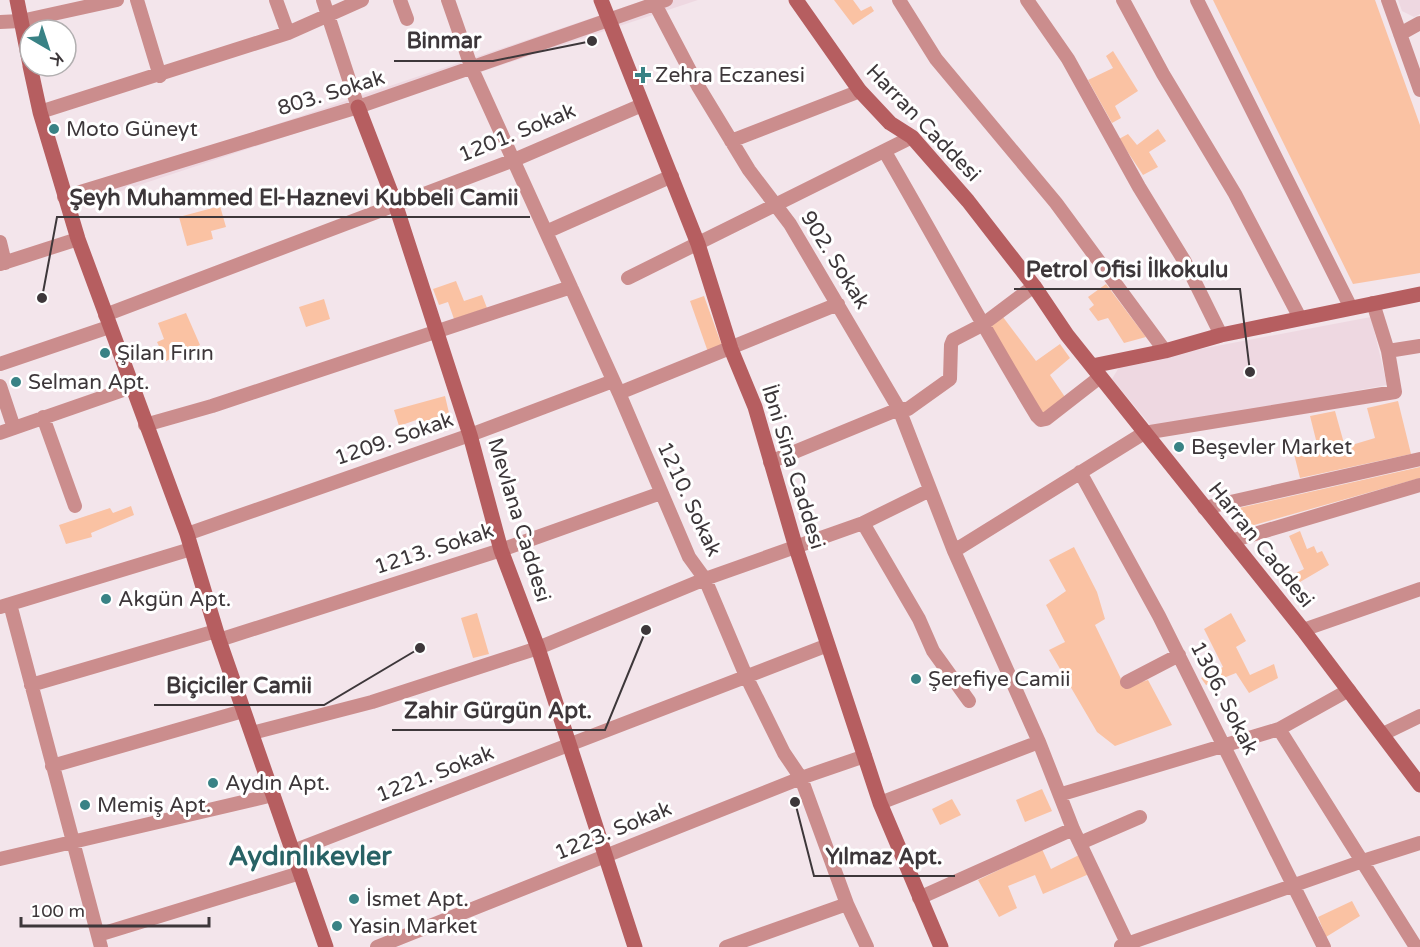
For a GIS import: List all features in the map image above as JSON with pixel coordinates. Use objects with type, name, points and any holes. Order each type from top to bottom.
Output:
[{"type":"street","points":[[17,0],[20,18]]},
{"type":"street","points":[[35,18],[117,0]]},
{"type":"street","points":[[137,0],[160,76]]},
{"type":"street","points":[[276,0],[288,33]]},
{"type":"street","points":[[323,0],[358,107]]},
{"type":"street","points":[[40,112],[160,76],[288,33],[362,0]]},
{"type":"street","points":[[400,0],[407,19]]},
{"type":"street","name":"1210. Sokak","points":[[448,0],[472,69],[616,387],[689,557],[705,579],[746,676],[784,753],[801,778],[847,904],[867,947]]},
{"type":"street","name":"İbni Sina Caddesi","points":[[600,0],[698,244],[731,349],[754,407],[796,548],[880,803],[941,947]]},
{"type":"street","name":"Harran Caddesi","points":[[796,0],[860,91],[890,123],[912,137],[968,201],[1144,433],[1302,630],[1420,784]]},
{"type":"street","points":[[899,0],[936,59],[1056,203],[1165,351]]},
{"type":"street","points":[[1027,0],[1068,59],[1139,187],[1185,262],[1221,335]]},
{"type":"street","points":[[1123,0],[1163,74],[1241,204],[1300,318]]},
{"type":"street","points":[[1197,0],[1351,308]]},
{"type":"street","points":[[1388,0],[1420,90]]},
{"type":"street","name":"803. Sokak","points":[[64,196],[358,107],[661,2]]},
{"type":"street","name":"902. Sokak","points":[[661,2],[698,86],[731,141],[789,224],[899,409],[954,551],[1062,794],[1073,829],[1126,946]]},
{"type":"street","points":[[0,22],[18,21]]},
{"type":"street","points":[[1400,34],[1420,23]]},
{"type":"street","points":[[33,78],[40,112],[78,239],[189,542],[217,636],[326,947]]},
{"type":"street","points":[[731,141],[860,91]]},
{"type":"street","name":"1201. Sokak","points":[[0,364],[394,203],[514,160],[642,105]]},
{"type":"street","name":"Mevlana Caddesi","points":[[358,107],[394,203],[470,435],[501,550],[538,648],[635,947]]},
{"type":"street","points":[[628,278],[912,137]]},
{"type":"street","points":[[885,152],[938,242],[982,326],[1041,420],[1046,419],[1096,371],[1221,335],[1420,294]]},
{"type":"street","points":[[546,232],[672,176]]},
{"type":"street","points":[[0,242],[2,264],[78,239]]},
{"type":"street","points":[[145,425],[212,406],[571,286]]},
{"type":"street","points":[[770,462],[899,409],[908,409],[918,404],[950,379],[953,340],[982,326],[1034,286]]},
{"type":"street","points":[[954,551],[1144,433],[1395,392],[1388,351],[1373,303]]},
{"type":"street","name":"1209. Sokak","points":[[5,606],[189,542],[470,435],[731,349],[838,304]]},
{"type":"street","points":[[1388,351],[1420,346]]},
{"type":"street","points":[[0,386],[14,428]]},
{"type":"street","points":[[0,433],[132,387]]},
{"type":"street","points":[[43,417],[75,507]]},
{"type":"street","points":[[1204,508],[1420,459]]},
{"type":"street","name":"1306. Sokak","points":[[1080,472],[1179,655],[1324,947]]},
{"type":"street","points":[[1231,541],[1420,485]]},
{"type":"street","points":[[252,733],[372,702],[538,648],[705,579],[863,523],[930,490]]},
{"type":"street","name":"1213. Sokak","points":[[31,685],[217,636],[501,550],[661,493]]},
{"type":"street","points":[[863,523],[919,619],[933,651],[969,701]]},
{"type":"street","points":[[1302,630],[1420,589]]},
{"type":"street","points":[[5,606],[31,685],[99,941],[300,873]]},
{"type":"street","name":"1221. Sokak","points":[[293,852],[828,645]]},
{"type":"street","points":[[1128,682],[1179,655]]},
{"type":"street","points":[[1062,794],[1279,729],[1349,690]]},
{"type":"street","points":[[52,766],[243,711]]},
{"type":"street","points":[[1383,734],[1420,716]]},
{"type":"street","points":[[1279,729],[1416,947]]},
{"type":"street","points":[[880,803],[1039,742]]},
{"type":"street","name":"1223. Sokak","points":[[377,947],[801,778],[865,756]]},
{"type":"street","points":[[0,859],[273,795]]},
{"type":"street","points":[[1080,843],[1140,817]]},
{"type":"street","points":[[919,898],[1073,829]]},
{"type":"street","points":[[1126,946],[1362,861],[1420,843]]},
{"type":"street","points":[[726,947],[750,943],[847,904]]},
{"type":"shaded area","points":[[645,0],[698,0],[100,198],[93,186]]},
{"type":"shaded area","points":[[834,0],[853,0],[861,11],[871,6],[874,11],[853,25]]},
{"type":"shaded area","points":[[1213,0],[1375,0],[1420,125],[1420,273],[1353,284]]},
{"type":"shaded area","points":[[1398,0],[1420,0],[1420,14],[1414,17],[1402,11]]},
{"type":"shaded area","points":[[1113,51],[1138,91],[1115,106],[1121,118],[1112,123],[1088,80],[1113,68],[1106,56]]},
{"type":"shaded area","points":[[1158,129],[1166,141],[1149,152],[1158,167],[1143,175],[1119,139],[1128,134],[1137,145]]},
{"type":"shaded area","points":[[220,206],[226,227],[211,231],[213,239],[187,246],[179,217]]},
{"type":"shaded area","points":[[456,281],[464,301],[482,295],[487,308],[454,319],[448,302],[439,305],[433,289]]},
{"type":"shaded area","points":[[1106,284],[1146,337],[1124,343],[1108,318],[1098,321],[1089,309],[1094,305],[1088,297]]},
{"type":"shaded area","points":[[704,296],[722,346],[708,352],[690,301]]},
{"type":"shaded area","points":[[324,299],[330,319],[306,327],[299,307]]},
{"type":"shaded area","points":[[186,313],[200,345],[166,361],[157,342],[164,339],[158,323]]},
{"type":"shaded area","points":[[1003,317],[1036,361],[1060,344],[1070,358],[1050,375],[1065,397],[1041,415],[988,329]]},
{"type":"shaded area","points":[[1371,317],[1387,385],[1152,427],[1112,379],[1121,364]]},
{"type":"shaded area","points":[[445,396],[449,413],[424,422],[422,418],[399,426],[394,410]]},
{"type":"shaded area","points":[[1398,401],[1411,454],[1300,478],[1294,454],[1318,448],[1310,416],[1335,411],[1345,447],[1375,438],[1367,408]]},
{"type":"shaded area","points":[[1420,467],[1420,478],[1240,529],[1230,510]]},
{"type":"shaded area","points":[[131,506],[134,515],[91,533],[92,537],[66,544],[59,525],[110,508],[113,513]]},
{"type":"shaded area","points":[[1300,531],[1307,549],[1314,546],[1317,553],[1322,551],[1329,565],[1300,582],[1294,574],[1304,569],[1289,536]]},
{"type":"shaded area","points":[[1074,547],[1097,592],[1105,619],[1095,625],[1125,687],[1148,680],[1172,725],[1115,746],[1097,732],[1049,650],[1065,642],[1046,605],[1066,591],[1049,560]]},
{"type":"shaded area","points":[[477,613],[489,654],[473,658],[461,618]]},
{"type":"shaded area","points":[[1231,613],[1246,641],[1236,647],[1250,675],[1274,664],[1278,678],[1249,693],[1236,673],[1206,685],[1201,678],[1223,667],[1204,629]]},
{"type":"shaded area","points":[[1042,789],[1052,811],[1025,822],[1016,800]]},
{"type":"shaded area","points":[[952,799],[961,815],[940,825],[932,809]]},
{"type":"shaded area","points":[[1042,849],[1051,869],[1079,855],[1089,874],[1043,894],[1035,875],[1008,886],[1017,908],[999,917],[978,880]]},
{"type":"shaded area","points":[[1352,901],[1360,916],[1326,937],[1318,917]]},
{"type":"place","name":"Binmar","points":[[592,41]]},
{"type":"place","name":"Zehra Eczanesi","points":[[643,75]]},
{"type":"place","name":"Moto Güneyt","points":[[54,129]]},
{"type":"place","name":"Şeyh Muhammed El-Haznevi Kubbeli Camii","points":[[42,298]]},
{"type":"place","name":"Şilan Fırın","points":[[105,353]]},
{"type":"place","name":"Petrol Ofisi İlkokulu","points":[[1250,372]]},
{"type":"place","name":"Selman Apt.","points":[[16,382]]},
{"type":"place","name":"Beşevler Market","points":[[1179,447]]},
{"type":"place","name":"Akgün Apt.","points":[[106,599]]},
{"type":"place","name":"Zahir Gürgün Apt.","points":[[646,630]]},
{"type":"place","name":"Biçiciler Camii","points":[[420,648]]},
{"type":"place","name":"Şerefiye Camii","points":[[916,679]]},
{"type":"place","name":"Aydın Apt.","points":[[213,783]]},
{"type":"place","name":"Yılmaz Apt.","points":[[795,802]]},
{"type":"place","name":"Memiş Apt.","points":[[85,805]]},
{"type":"place","name":"İsmet Apt.","points":[[354,899]]},
{"type":"place","name":"Yasin Market","points":[[337,926]]},
{"type":"district","name":"Aydınlıkevler","points":[[310,856]]}]
